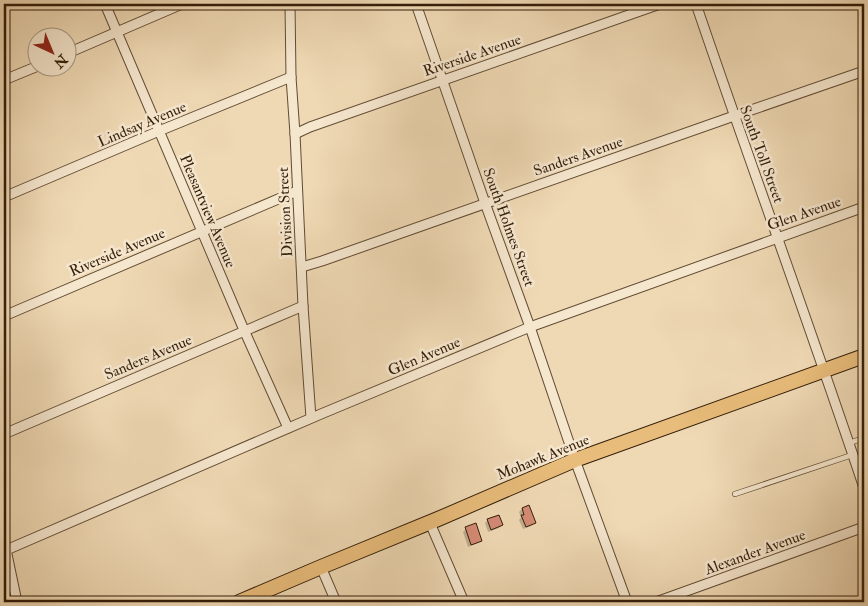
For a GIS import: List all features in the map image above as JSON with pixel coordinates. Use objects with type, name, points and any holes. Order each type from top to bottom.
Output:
[{"type":"main road","name":"Mohawk Avenue","points":[[239,602],[430,523],[575,460],[864,356]]},
{"type":"street","name":"Pleasantview Avenue","points":[[105,4],[244,330],[288,428]]},
{"type":"street","points":[[78,49],[182,4]]},
{"type":"street","name":"Division Street","points":[[290,4],[291,77],[311,418]]},
{"type":"street","name":"South Holmes Street","points":[[416,4],[575,460],[627,602]]},
{"type":"street","name":"Riverside Avenue","points":[[295,134],[310,127],[660,4]]},
{"type":"street","name":"South Toll Street","points":[[696,4],[864,488]]},
{"type":"street","points":[[4,80],[28,70]]},
{"type":"street","name":"Sanders Avenue","points":[[302,267],[864,71]]},
{"type":"street","name":"Lindsay Avenue","points":[[4,197],[291,77]]},
{"type":"street","name":"Riverside Avenue","points":[[4,316],[297,191]]},
{"type":"street","name":"Glen Avenue","points":[[5,551],[311,418],[530,327],[864,207]]},
{"type":"street","name":"Sanders Avenue","points":[[4,434],[303,306]]},
{"type":"street","points":[[430,523],[464,602]]},
{"type":"street","name":"Alexander Avenue","points":[[656,602],[864,527]]},
{"type":"street","points":[[4,540],[17,602]]},
{"type":"street","points":[[321,567],[336,602]]},
{"type":"lane","points":[[849,443],[864,438]]},
{"type":"lane","points":[[735,494],[853,454]]},
{"type":"building","points":[[529,505],[536,523],[526,527],[521,515],[524,515],[522,508]]},
{"type":"building","points":[[499,515],[503,525],[491,530],[487,519]]},
{"type":"building","points":[[476,523],[482,541],[471,545],[465,527]]}]
